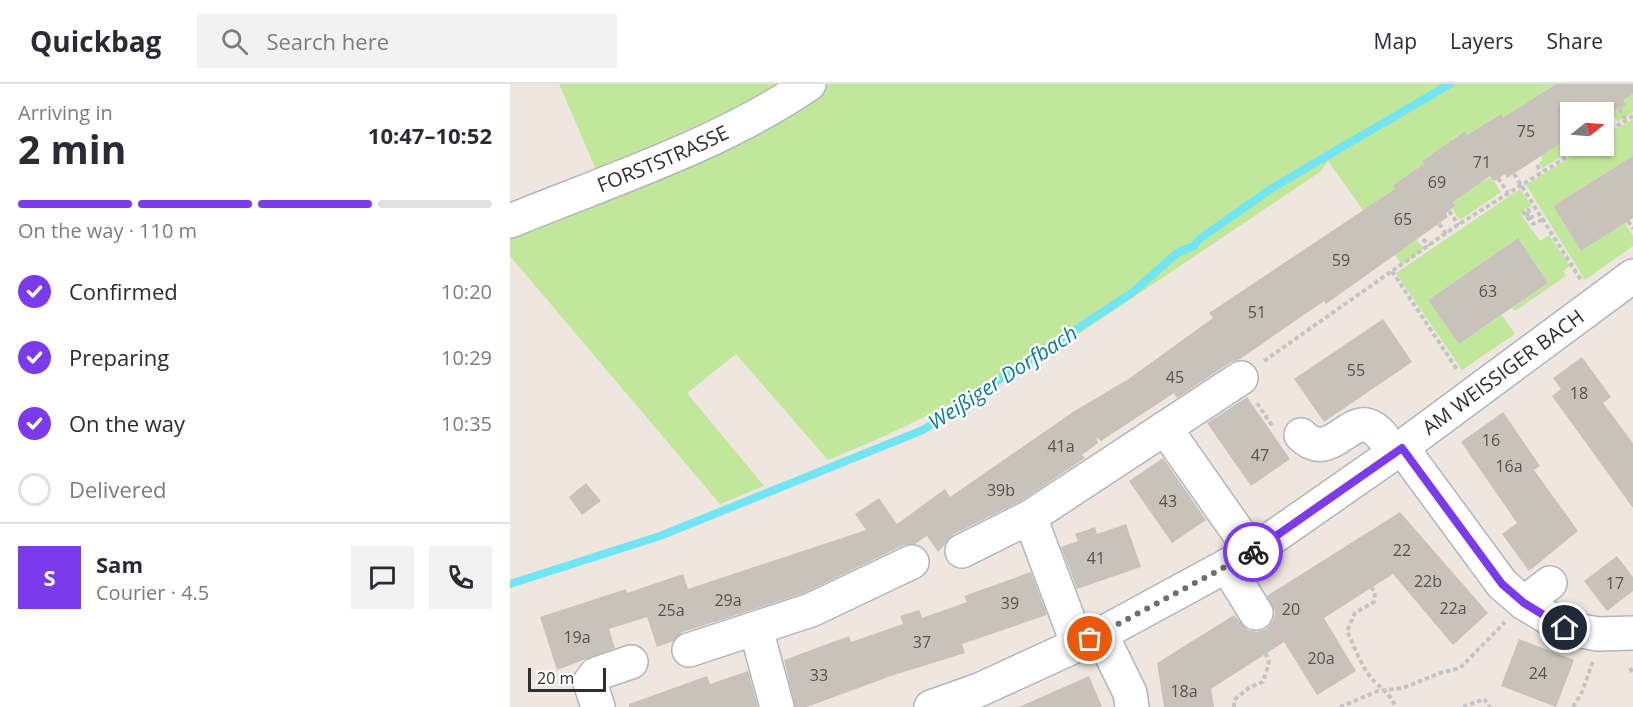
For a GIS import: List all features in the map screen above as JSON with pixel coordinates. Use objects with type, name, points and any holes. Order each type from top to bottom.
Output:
[{"type":"street","name":"FORSTSTRASSE","points":[[510,221],[732,129],[783,102],[809,84]]},
{"type":"street","name":"AM WEISSIGER BACH","points":[[931,707],[966,701],[1090,639],[1240,559],[1398,451],[1633,276]]},
{"type":"street","points":[[962,551],[1030,517],[1241,378]]},
{"type":"street","points":[[1301,435],[1312,443],[1325,444],[1357,426],[1375,428],[1398,451],[1502,584],[1524,603],[1565,628],[1598,634],[1633,633]]},
{"type":"street","points":[[1165,428],[1240,559],[1256,613]]},
{"type":"street","points":[[1030,517],[1090,639],[1130,693],[1132,707]]},
{"type":"street","points":[[689,650],[811,610],[912,562]]},
{"type":"street","points":[[1524,603],[1550,584]]},
{"type":"street","points":[[756,629],[777,707]]},
{"type":"street","points":[[598,707],[590,682],[596,674],[631,662]]},
{"type":"path","points":[[1619,109],[1626,120]]},
{"type":"path","points":[[1614,127],[1633,116]]},
{"type":"path","points":[[1241,378],[1459,225],[1567,156]]},
{"type":"path","points":[[1536,165],[1541,172]]},
{"type":"path","points":[[1514,174],[1585,285]]},
{"type":"path","points":[[1498,178],[1508,193]]},
{"type":"path","points":[[1526,213],[1529,219],[1532,217],[1528,210],[1523,212],[1533,224],[1543,219]]},
{"type":"path","points":[[1449,211],[1459,225]]},
{"type":"path","points":[[1628,221],[1633,229]]},
{"type":"path","points":[[1439,224],[1446,234]]},
{"type":"path","points":[[1423,238],[1429,246]]},
{"type":"path","points":[[1392,272],[1474,394]]},
{"type":"path","points":[[1371,587],[1375,592],[1374,602],[1355,614],[1347,632],[1362,662],[1376,682],[1386,690],[1396,707]]},
{"type":"path","points":[[1340,707],[1386,690],[1403,688],[1440,673],[1460,668],[1524,603]]},
{"type":"path","points":[[1573,707],[1591,672],[1598,634]]},
{"type":"path","points":[[1234,707],[1234,700],[1250,687],[1263,682],[1269,662],[1265,651]]},
{"type":"path","points":[[1629,668],[1633,674]]},
{"type":"path","points":[[1462,707],[1484,699],[1490,707]]},
{"type":"green space","points":[[559,84],[779,84],[761,96],[597,172]]},
{"type":"green space","points":[[827,84],[1555,84],[1543,92],[1560,120],[1560,156],[1562,156],[1543,168],[1539,163],[1543,160],[1541,156],[1552,149],[1505,122],[1500,114],[1488,122],[1481,132],[1478,128],[1467,135],[1465,131],[1452,139],[1480,183],[1491,177],[1501,192],[1460,220],[1452,209],[1455,206],[1453,202],[1463,195],[1433,153],[1422,161],[1424,164],[1393,185],[1414,239],[1425,248],[1402,265],[1328,161],[1320,172],[1040,360],[885,436],[828,460],[736,354],[687,393],[764,486],[720,504],[510,256],[510,233],[779,113]]},
{"type":"green space","points":[[1633,94],[1633,112],[1618,122],[1614,112],[1625,105],[1623,100]]},
{"type":"green space","points":[[1633,119],[1633,156],[1553,206],[1581,251],[1625,223],[1633,236],[1633,246],[1585,280],[1526,185],[1572,156],[1614,156],[1614,130]]},
{"type":"green space","points":[[1520,189],[1531,206],[1520,213],[1540,241],[1549,235],[1570,266],[1563,271],[1566,276],[1515,311],[1512,308],[1548,283],[1518,238],[1429,299],[1459,344],[1502,315],[1515,334],[1462,370],[1396,273]]},
{"type":"building","points":[[1556,84],[1633,84],[1633,94],[1623,100],[1626,105],[1614,111],[1614,102],[1560,102],[1560,144],[1507,178],[1505,174],[1494,181],[1490,176],[1453,202],[1455,206],[1446,213],[1448,217],[1326,304],[1324,301],[1240,359],[1231,362],[1177,398],[1174,393],[1101,441],[1096,437],[1098,443],[1082,455],[1085,458],[1021,501],[954,534],[938,552],[927,536],[915,544],[904,545],[804,593],[683,632],[673,641],[657,647],[647,617],[609,629],[615,648],[557,670],[540,617],[626,589],[627,593],[683,574],[688,589],[866,530],[855,514],[879,498],[897,524],[945,489],[950,497],[1073,412],[1130,378],[1213,318],[1209,313],[1395,189],[1393,185],[1424,164],[1422,161],[1465,131],[1467,135],[1501,114],[1503,118]]},
{"type":"building","points":[[1633,156],[1633,218],[1581,251],[1553,206]]},
{"type":"building","points":[[1518,238],[1548,283],[1459,344],[1428,300]]},
{"type":"building","points":[[1383,319],[1412,362],[1324,422],[1294,379]]},
{"type":"building","points":[[1582,357],[1611,397],[1603,403],[1633,443],[1633,508],[1552,396],[1561,389],[1553,378]]},
{"type":"building","points":[[1247,397],[1290,459],[1251,486],[1207,423]]},
{"type":"building","points":[[1503,412],[1540,466],[1534,470],[1578,531],[1529,571],[1502,534],[1517,523],[1461,442]]},
{"type":"building","points":[[1163,458],[1206,520],[1172,543],[1129,481]]},
{"type":"building","points":[[586,483],[601,501],[582,515],[569,497]]},
{"type":"building","points":[[1400,512],[1488,613],[1453,645],[1393,574],[1324,618],[1356,671],[1317,695],[1284,642],[1211,689],[1214,707],[1164,707],[1157,663],[1234,615],[1248,630],[1257,632],[1266,629],[1273,621],[1275,613],[1267,596]]},
{"type":"building","points":[[1126,524],[1141,567],[1077,589],[1061,547],[1078,541],[1075,534],[1095,527],[1097,534]]},
{"type":"building","points":[[1617,556],[1633,577],[1633,591],[1607,611],[1584,581]]},
{"type":"building","points":[[1031,572],[1047,615],[962,644],[965,653],[891,676],[807,707],[795,707],[784,660],[849,636],[851,642],[903,624],[900,616],[919,610],[922,618],[967,602],[964,596]]},
{"type":"building","points":[[1519,639],[1574,660],[1556,707],[1501,686]]},
{"type":"building","points":[[748,671],[758,707],[629,707],[629,704],[707,676],[710,684]]},
{"type":"building","points":[[1089,676],[1102,707],[1019,707]]},
{"type":"waterway","name":"Weißiger Dorfbach","points":[[510,584],[660,536],[923,430],[1133,292],[1177,253],[1194,246],[1198,240],[1272,188],[1450,84]]},
{"type":"way so far","points":[[1090,639],[1253,552]]},
{"type":"route","points":[[1253,552],[1402,448],[1502,584],[1524,603],[1565,628]]}]
